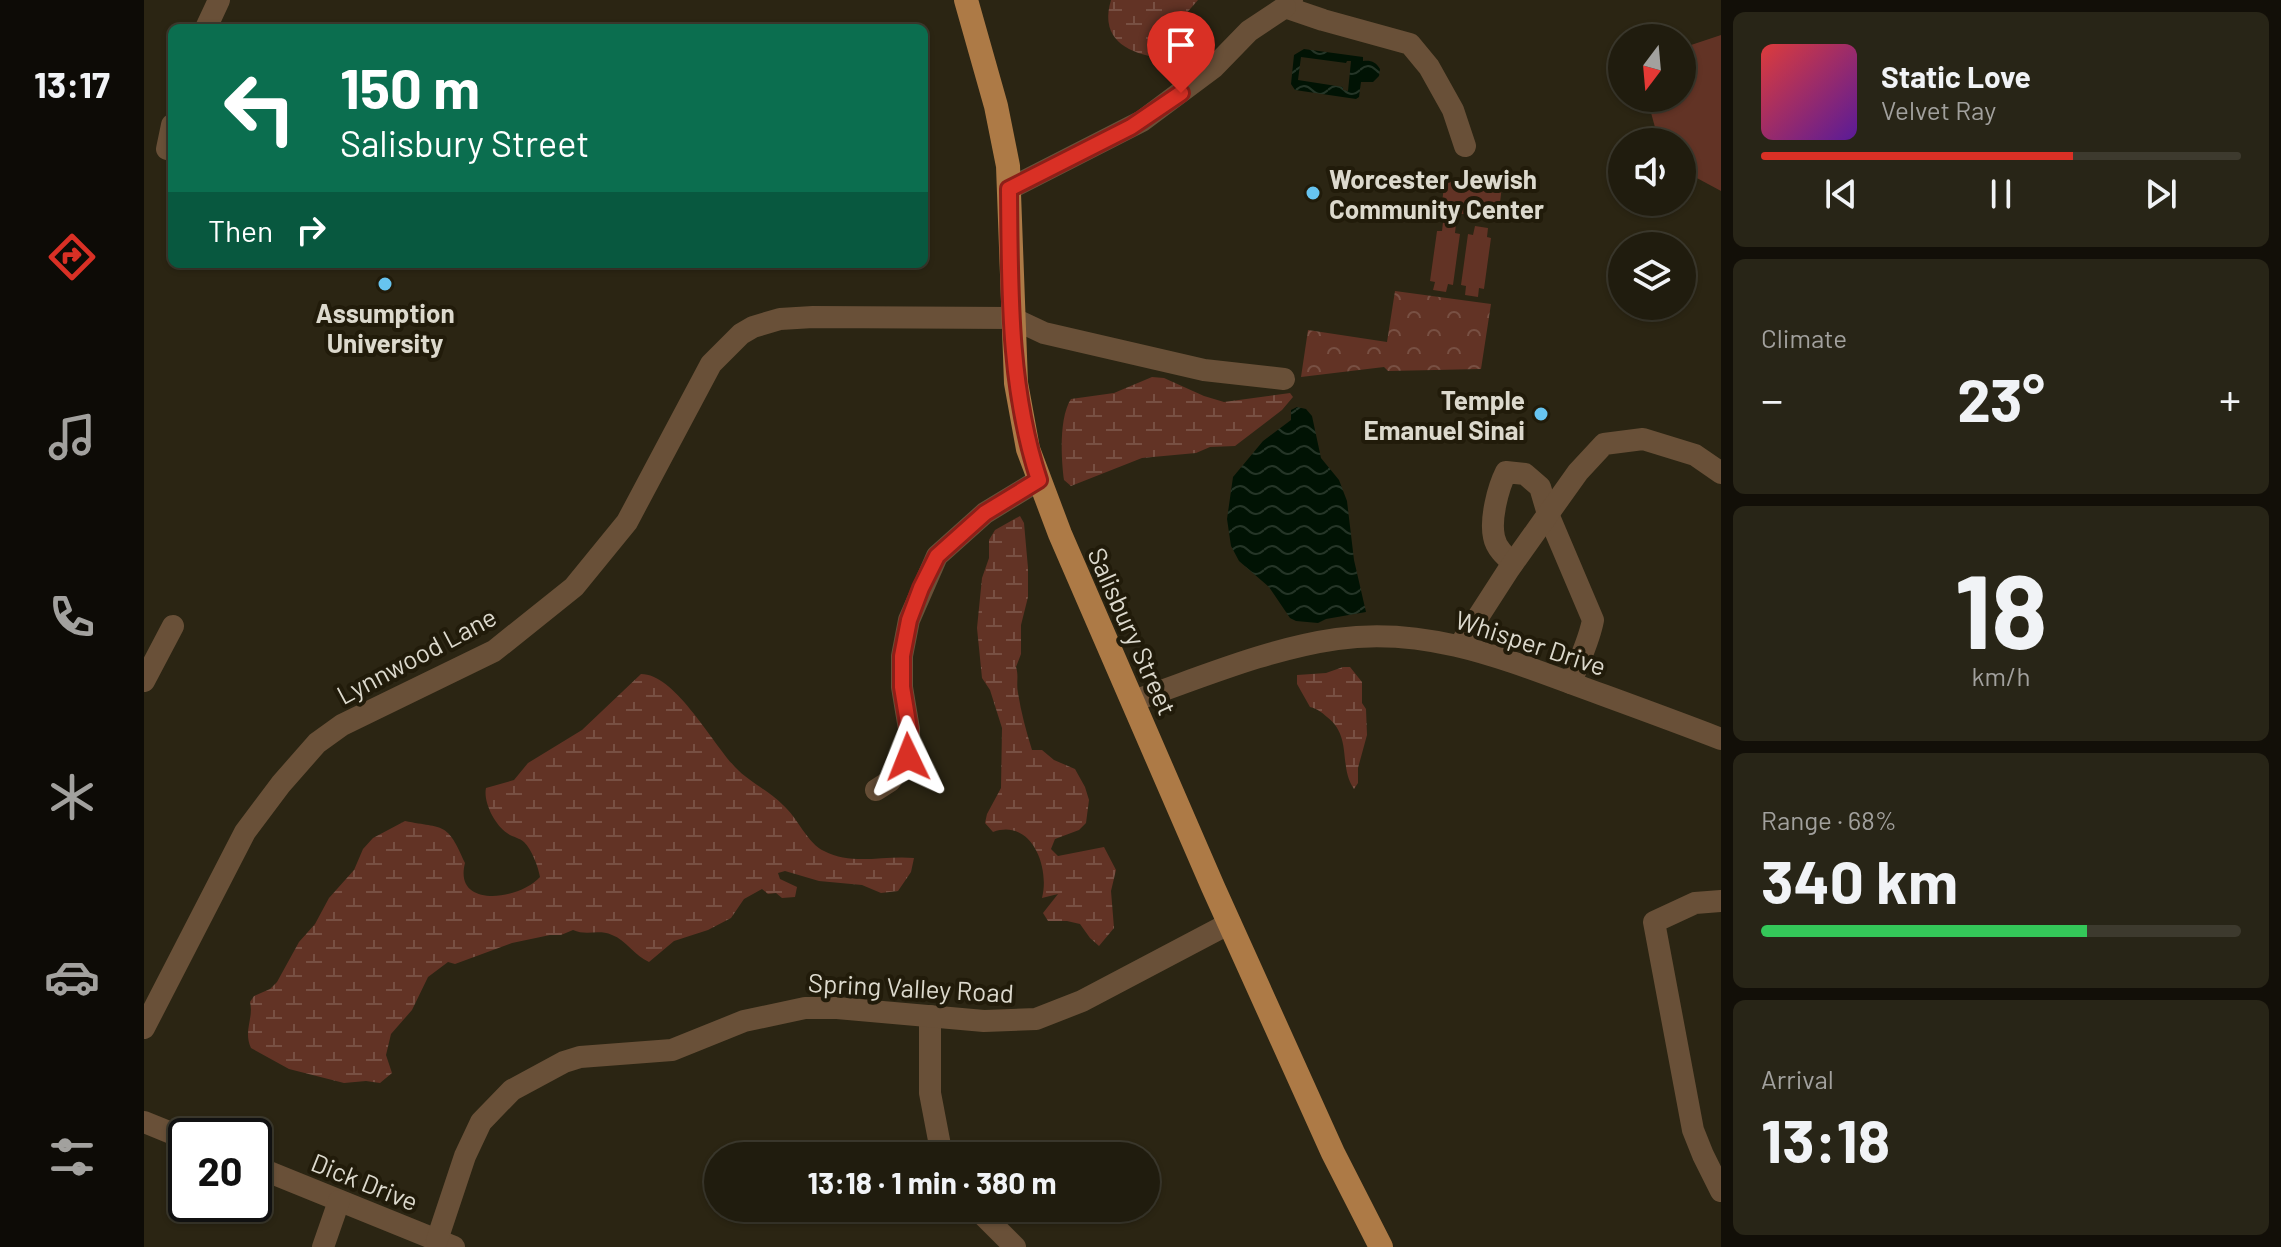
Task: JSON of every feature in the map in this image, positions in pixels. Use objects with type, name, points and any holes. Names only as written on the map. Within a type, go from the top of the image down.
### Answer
[{"type":"main road","name":"Salisbury Street","points":[[966,0],[996,106],[1009,189],[1017,389],[1028,449],[1060,534],[1230,923],[1333,1153],[1381,1247]]},
{"type":"street","points":[[208,24],[219,0]]},
{"type":"street","points":[[1009,189],[1142,121],[1213,68],[1249,31],[1288,3],[1323,20],[1410,44],[1429,67],[1453,110],[1465,146]]},
{"type":"street","points":[[167,149],[168,144]]},
{"type":"street","name":"Lynnwood Lane","points":[[144,1028],[184,955],[238,844],[281,784],[317,743],[342,725],[494,651],[574,587],[627,522],[711,364],[741,334],[780,319],[813,317],[1012,318]]},
{"type":"street","points":[[1012,318],[1044,333],[1204,370],[1284,379]]},
{"type":"street","points":[[1460,645],[1513,563],[1578,472],[1604,444],[1643,439],[1695,455],[1721,473]]},
{"type":"street","points":[[1513,563],[1502,554],[1494,536],[1497,488],[1506,472],[1525,474],[1540,487],[1548,514],[1593,620],[1590,638],[1583,648],[1571,683]]},
{"type":"street","points":[[876,790],[890,781],[908,757],[909,729],[902,687],[902,656],[909,620],[937,556],[985,513],[1039,480]]},
{"type":"street","points":[[144,681],[173,626]]},
{"type":"street","name":"Whisper Drive","points":[[1133,701],[1277,652],[1326,641],[1384,635],[1410,636],[1460,645],[1721,739]]},
{"type":"street","points":[[1721,901],[1695,903],[1654,922],[1693,1130],[1721,1191]]},
{"type":"street","name":"Spring Valley Road","points":[[446,1244],[465,1156],[481,1122],[512,1090],[564,1062],[597,1055],[672,1050],[744,1021],[791,1010],[837,1008],[1010,1021],[1049,1016],[1230,923]]},
{"type":"street","points":[[930,1016],[930,1093],[939,1142]]},
{"type":"street","points":[[144,1122],[168,1132]]},
{"type":"street","name":"Dick Drive","points":[[272,1173],[446,1244]]},
{"type":"street","points":[[323,1247],[339,1201]]},
{"type":"street","points":[[990,1222],[1015,1247]]},
{"type":"green space","points":[[1111,0],[1198,0],[1149,56],[1129,49],[1115,38],[1108,22]]},
{"type":"green space","points":[[1721,35],[1721,191],[1696,178],[1696,128],[1655,128],[1651,112],[1696,112],[1696,43]]},
{"type":"green space","points":[[1445,178],[1502,186],[1498,219],[1441,211]]},
{"type":"green space","points":[[1443,222],[1456,224],[1455,233],[1460,234],[1453,285],[1448,284],[1446,292],[1433,290],[1435,282],[1430,281],[1437,231],[1442,231]]},
{"type":"green space","points":[[1475,226],[1488,228],[1487,237],[1491,238],[1484,289],[1479,288],[1478,297],[1465,295],[1466,286],[1461,285],[1468,234],[1473,235]]},
{"type":"green space","points":[[1395,291],[1491,304],[1481,369],[1388,371],[1384,367],[1301,377],[1308,330],[1387,342]]},
{"type":"green space","points":[[1152,377],[1164,378],[1224,402],[1290,393],[1293,397],[1282,410],[1235,446],[1142,458],[1071,486],[1064,480],[1062,450],[1064,416],[1071,399],[1114,393]]},
{"type":"green space","points":[[1020,516],[1024,523],[1028,597],[1021,625],[1021,654],[1016,667],[1019,700],[1032,750],[1042,750],[1054,760],[1075,769],[1089,800],[1086,823],[1079,830],[1055,839],[1051,849],[1058,856],[1104,847],[1116,870],[1111,891],[1114,928],[1099,946],[1080,924],[1048,921],[1043,913],[1058,894],[1042,898],[1044,886],[1040,860],[1028,839],[1018,832],[993,832],[985,823],[1001,788],[1002,728],[990,690],[982,678],[977,628],[982,578],[989,558],[989,540],[995,530]]},
{"type":"green space","points":[[1350,667],[1362,682],[1362,703],[1366,709],[1367,735],[1358,768],[1358,783],[1354,789],[1349,780],[1340,733],[1327,717],[1310,707],[1297,684],[1297,675],[1326,673]]},
{"type":"green space","points":[[641,674],[654,677],[680,697],[735,767],[783,805],[818,848],[846,858],[914,858],[911,872],[898,891],[881,893],[862,885],[819,881],[785,871],[778,873],[780,879],[797,887],[795,897],[782,898],[762,889],[744,899],[731,918],[708,930],[674,941],[649,962],[612,935],[573,930],[512,943],[455,964],[448,962],[428,977],[412,1010],[391,1034],[386,1055],[392,1073],[380,1083],[344,1083],[289,1069],[251,1048],[248,1036],[250,1002],[254,996],[277,982],[299,942],[315,924],[329,898],[354,870],[363,849],[373,838],[405,821],[443,829],[454,840],[465,863],[464,878],[469,888],[478,894],[504,895],[531,885],[540,877],[527,845],[507,833],[494,819],[486,800],[486,788],[514,780],[528,763],[582,730]]},
{"type":"water","points":[[1304,49],[1363,57],[1363,61],[1373,62],[1380,69],[1379,76],[1373,82],[1361,82],[1356,99],[1295,90],[1291,84],[1294,55]],"holes":[[[1301,57],[1351,61],[1348,91],[1343,87],[1298,80]]]},
{"type":"water","points":[[1297,407],[1306,409],[1312,416],[1321,458],[1339,480],[1347,501],[1354,560],[1366,612],[1318,623],[1290,618],[1269,587],[1239,561],[1231,546],[1227,519],[1233,477],[1263,441],[1291,420],[1291,410]]},
{"type":"place","name":"Worcester Jewish Community Center","points":[[1313,193]]},
{"type":"place","name":"Assumption University","points":[[385,284]]},
{"type":"place","name":"Temple Emanuel Sinai","points":[[1541,414]]},
{"type":"route","points":[[908,757],[909,729],[902,687],[902,656],[909,620],[921,588],[937,556],[985,513],[1039,480],[1028,449],[1016,383],[1009,189],[1131,127],[1181,93]]}]
